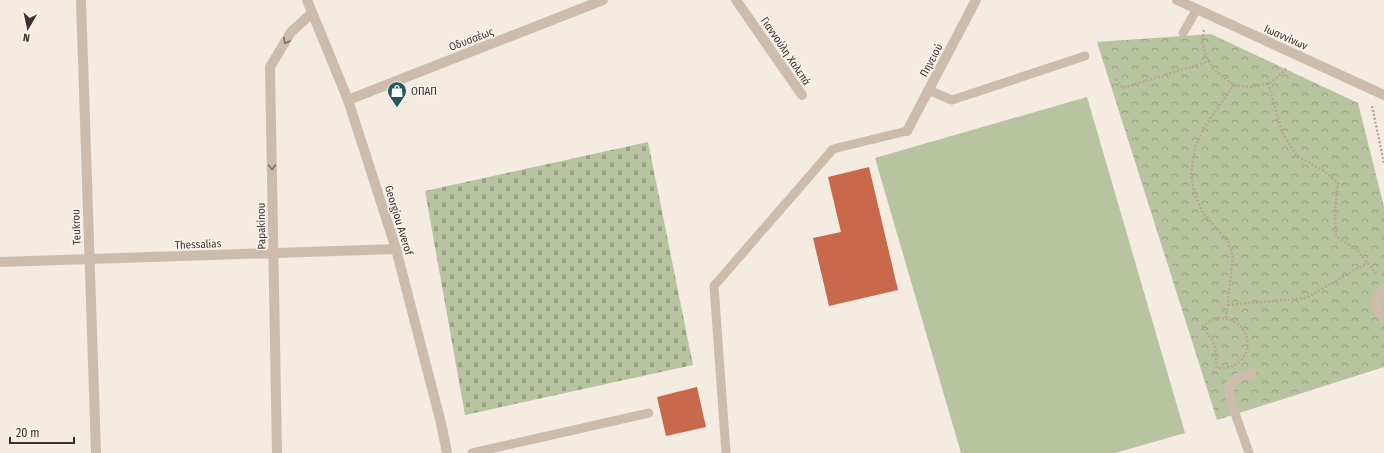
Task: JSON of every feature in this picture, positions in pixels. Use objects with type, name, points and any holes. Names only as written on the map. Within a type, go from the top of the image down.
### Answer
[{"type":"street","name":"Teukrou","points":[[81,0],[96,453]]},
{"type":"street","name":"Georgiou Averof","points":[[307,0],[348,100],[396,249],[441,423],[446,453]]},
{"type":"street","name":"Οδυσσέως","points":[[348,100],[603,0]]},
{"type":"street","name":"Γιαννούλη Χαλεπά","points":[[736,0],[802,95]]},
{"type":"street","name":"Πηνειού","points":[[907,131],[976,0]]},
{"type":"street","name":"Ιωαννίνων","points":[[1178,0],[1199,5],[1384,95]]},
{"type":"street","name":"Papakinou","points":[[277,453],[270,67],[291,32],[312,13]]},
{"type":"street","name":"Thessalias","points":[[0,262],[396,249]]},
{"type":"street","points":[[1384,289],[1378,296],[1377,308],[1384,318]]},
{"type":"lane","points":[[1183,33],[1199,5]]},
{"type":"lane","points":[[928,90],[952,100],[1084,56]]},
{"type":"lane","points":[[726,453],[714,286],[833,149],[907,131]]},
{"type":"lane","points":[[1249,453],[1230,399],[1229,385],[1234,379],[1252,373]]},
{"type":"lane","points":[[472,453],[649,413]]},
{"type":"path","points":[[1204,26],[1202,42],[1205,53],[1213,69],[1234,85],[1251,87],[1272,82],[1290,66]]},
{"type":"path","points":[[1116,79],[1123,88],[1209,61]]},
{"type":"path","points":[[1268,83],[1282,132],[1296,156],[1324,171],[1338,183],[1335,213],[1336,236],[1358,250],[1380,278]]},
{"type":"path","points":[[1226,318],[1233,258],[1228,242],[1203,213],[1195,195],[1191,174],[1195,148],[1205,126],[1234,85]]},
{"type":"path","points":[[1370,88],[1384,163]]},
{"type":"path","points":[[1228,305],[1306,298],[1367,263]]},
{"type":"path","points":[[1218,318],[1226,318],[1234,321],[1245,332],[1248,340],[1247,348],[1245,355],[1240,362],[1233,366],[1217,368],[1215,346],[1203,326],[1218,318]]},
{"type":"green space","points":[[1211,34],[1358,103],[1384,207],[1384,367],[1217,420],[1097,42]]},
{"type":"green space","points":[[1087,97],[1185,433],[1115,453],[961,453],[875,158]]},
{"type":"green space","points":[[648,142],[693,365],[465,415],[425,191]]},
{"type":"building","points":[[869,167],[898,290],[829,306],[813,238],[841,232],[828,177]]},
{"type":"building","points":[[697,387],[706,427],[666,436],[657,397]]},
{"type":"place","name":"ΟΠΑΠ","points":[[397,108]]}]
